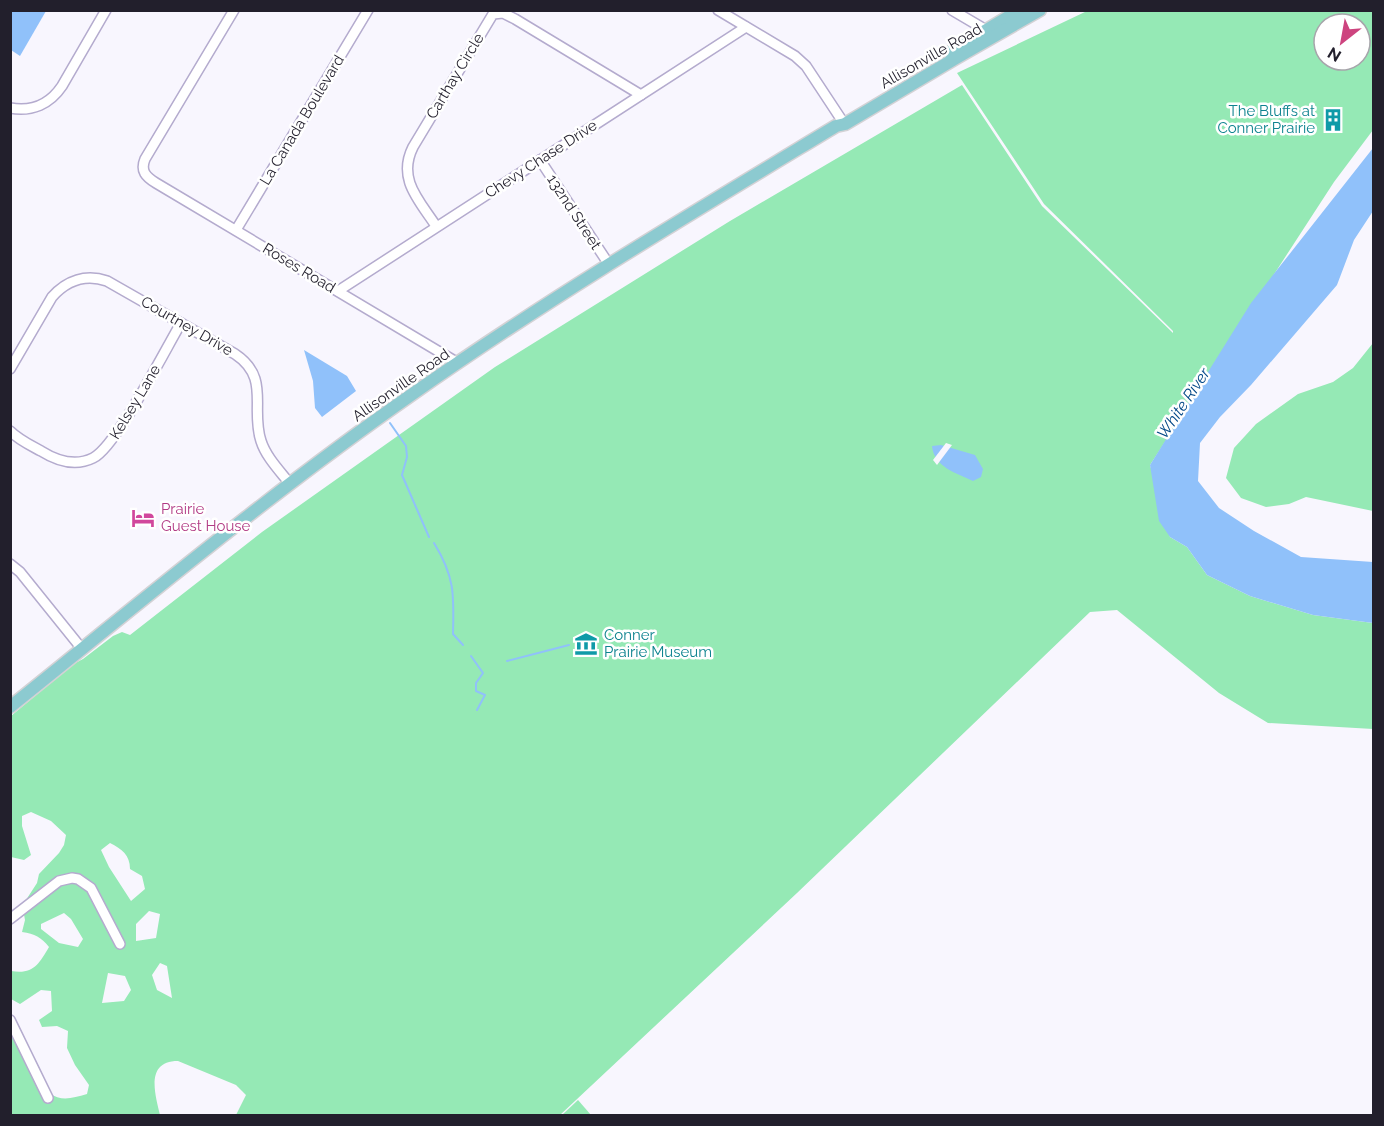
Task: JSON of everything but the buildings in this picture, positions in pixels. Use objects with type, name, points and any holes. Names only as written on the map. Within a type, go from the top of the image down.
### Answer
[{"type":"main road","name":"Allisonville Road","points":[[10,707],[222,535],[402,401],[608,263],[1020,10]]},
{"type":"main road","name":"Allisonville Road","points":[[838,122],[845,124],[1040,10]]},
{"type":"street","points":[[10,108],[31,108],[53,97],[62,86],[106,10]]},
{"type":"street","name":"Roses Road","points":[[234,10],[145,159],[143,170],[150,180],[458,363]]},
{"type":"street","name":"La Canada Boulevard","points":[[236,230],[368,10]]},
{"type":"street","points":[[718,10],[795,56],[806,66],[838,122]]},
{"type":"street","points":[[952,10],[986,30]]},
{"type":"street","name":"Carthay Circle","points":[[436,226],[409,182],[407,160],[494,14],[503,13],[515,19],[641,95]]},
{"type":"street","name":"Chevy Chase Drive","points":[[338,291],[746,27]]},
{"type":"street","name":"132nd Street","points":[[540,160],[608,263]]},
{"type":"street","name":"Courtney Drive","points":[[10,369],[52,297],[69,282],[85,278],[107,281],[235,354],[250,368],[257,386],[260,440],[290,484]]},
{"type":"street","name":"Kelsey Lane","points":[[10,431],[57,460],[75,463],[96,457],[113,440],[181,323]]},
{"type":"street","points":[[10,564],[20,572],[82,649]]},
{"type":"street","points":[[10,919],[59,881],[78,879],[90,888],[120,944]]},
{"type":"street","points":[[10,1020],[48,1098]]},
{"type":"green space","name":"Conner Prairie Museum","points":[[1087,11],[1373,11],[1373,130],[1334,182],[1150,465],[1170,537],[1187,547],[1207,575],[1250,596],[1313,615],[1373,623],[1373,729],[1268,723],[1219,693],[1117,610],[1090,612],[797,893],[560,1115],[236,1115],[246,1095],[236,1085],[178,1061],[168,1062],[156,1073],[155,1089],[160,1115],[11,1115],[10,1025],[49,1093],[58,1098],[72,1098],[87,1094],[89,1085],[75,1065],[67,1048],[68,1031],[57,1026],[42,1027],[39,1020],[52,1011],[51,991],[41,990],[20,1004],[11,999],[11,971],[30,970],[49,947],[37,936],[22,932],[25,920],[23,909],[37,883],[39,874],[59,853],[66,835],[51,821],[31,812],[22,816],[22,826],[31,855],[24,860],[11,857],[11,716],[48,685],[58,672],[83,659],[113,636],[122,632],[130,635],[262,532],[495,367],[730,221],[962,85],[1042,206],[1173,333],[1044,204],[957,73]],"holes":[[[110,843],[118,848],[129,860],[130,869],[142,876],[145,889],[131,901],[101,850]],[[149,911],[160,914],[156,938],[136,941],[136,924]],[[64,913],[71,919],[83,939],[78,947],[59,943],[41,929],[41,924]],[[160,963],[167,966],[172,998],[157,990],[152,975]],[[108,973],[125,976],[131,990],[124,1001],[102,1003]]]},
{"type":"green space","points":[[1373,343],[1373,511],[1306,497],[1289,504],[1266,507],[1241,498],[1226,478],[1234,448],[1256,424],[1298,394],[1333,382],[1353,368]]},
{"type":"green space","points":[[578,1100],[591,1115],[562,1115]]},
{"type":"water","points":[[11,10],[46,11],[20,56],[11,50]]},
{"type":"water","points":[[1373,148],[1373,211],[1354,240],[1337,285],[1251,385],[1220,417],[1200,443],[1198,481],[1219,508],[1301,557],[1373,562],[1373,623],[1313,615],[1250,596],[1207,575],[1187,547],[1170,537],[1159,521],[1150,465],[1251,303]]},
{"type":"water","points":[[304,350],[347,376],[356,391],[322,417],[315,408],[313,381]]},
{"type":"water","points":[[941,445],[975,455],[983,469],[981,477],[973,481],[941,464],[932,446]]},
{"type":"pier","points":[[946,443],[952,445],[937,465],[933,460]]},
{"type":"waterway","points":[[390,423],[406,446],[407,457],[402,475],[429,537]]},
{"type":"waterway","points":[[434,543],[450,576],[453,634],[463,645]]},
{"type":"waterway","points":[[507,661],[569,645]]},
{"type":"waterway","points":[[471,656],[483,673],[476,683],[476,691],[485,695],[477,710]]},
{"type":"place","name":"The Bluffs at Conner Prairie","points":[[1333,120]]},
{"type":"place","name":"Prairie Guest House","points":[[143,518]]},
{"type":"place","name":"Conner Prairie Museum","points":[[586,644]]},
{"type":"water label","name":"White River","points":[[1183,403]]}]
